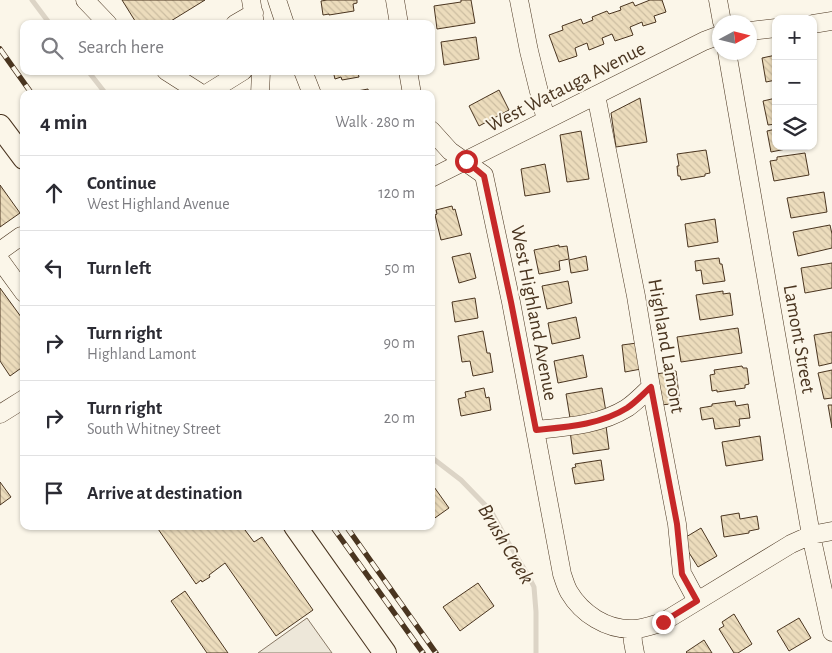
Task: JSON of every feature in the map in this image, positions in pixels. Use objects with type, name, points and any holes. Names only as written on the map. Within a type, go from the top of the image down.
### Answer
[{"type":"main road","points":[[0,126],[20,153]]},
{"type":"main road","points":[[298,530],[385,653]]},
{"type":"street","points":[[85,0],[104,20]]},
{"type":"street","points":[[277,0],[284,20]]},
{"type":"street","points":[[394,0],[398,20]]},
{"type":"street","points":[[519,0],[546,120]]},
{"type":"street","points":[[718,0],[721,15]]},
{"type":"street","points":[[241,20],[253,12]]},
{"type":"street","points":[[817,23],[832,21]]},
{"type":"street","points":[[757,30],[772,28]]},
{"type":"street","name":"West Watauga Avenue","points":[[435,176],[712,38]]},
{"type":"street","name":"Lamont Street","points":[[728,60],[812,535],[832,632]]},
{"type":"street","points":[[172,75],[196,90]]},
{"type":"street","points":[[212,90],[237,75]]},
{"type":"street","points":[[260,90],[261,75]]},
{"type":"street","points":[[305,75],[310,90]]},
{"type":"street","points":[[409,75],[411,90]]},
{"type":"street","name":"Highland Lamont","points":[[596,95],[636,296],[677,524],[682,574],[697,601]]},
{"type":"street","name":"West Highland Avenue","points":[[435,134],[450,151],[484,176],[511,302],[562,574],[568,592],[595,619],[610,626],[632,629]]},
{"type":"street","points":[[0,251],[20,237]]},
{"type":"street","points":[[0,260],[20,288]]},
{"type":"street","points":[[536,430],[604,420],[627,408],[651,387]]},
{"type":"street","points":[[0,414],[20,402]]},
{"type":"street","points":[[635,653],[632,629],[650,627],[663,622],[791,544],[812,535],[832,531]]},
{"type":"shaded area","points":[[307,618],[332,653],[258,653]]},
{"type":"building","points":[[122,0],[205,0],[172,20],[134,20]]},
{"type":"building","points":[[357,0],[357,3],[353,4],[354,11],[323,15],[321,1]]},
{"type":"building","points":[[461,0],[471,0],[475,23],[437,29],[434,6],[461,2]]},
{"type":"building","points":[[650,0],[662,0],[666,12],[654,16],[656,22],[643,26],[642,22],[630,27],[633,35],[615,41],[612,34],[602,38],[604,44],[589,50],[587,43],[575,48],[577,56],[559,62],[549,35],[563,30],[562,26],[581,19],[583,24],[593,20],[592,17],[607,11],[609,14],[621,10],[620,7],[633,2],[635,6]]},
{"type":"building","points":[[476,37],[479,59],[444,65],[441,42]]},
{"type":"building","points":[[772,56],[772,81],[766,82],[762,58]]},
{"type":"building","points":[[334,75],[358,75],[359,77],[342,80],[341,77],[335,79]]},
{"type":"building","points":[[499,90],[509,110],[479,126],[469,106]]},
{"type":"building","points":[[640,98],[647,142],[616,147],[611,113]]},
{"type":"building","points":[[772,99],[772,124],[768,125],[763,101]]},
{"type":"building","points":[[772,130],[772,150],[781,150],[771,152],[767,131]]},
{"type":"building","points":[[581,131],[589,179],[567,182],[560,135]]},
{"type":"building","points":[[706,150],[710,173],[705,174],[705,176],[681,180],[680,176],[678,176],[677,154]]},
{"type":"building","points":[[805,153],[809,175],[774,181],[770,161],[777,160],[777,157]]},
{"type":"building","points":[[545,164],[550,192],[525,196],[521,169]]},
{"type":"building","points":[[0,185],[20,213],[0,227]]},
{"type":"building","points":[[824,192],[827,212],[791,218],[787,198]]},
{"type":"building","points":[[452,206],[453,210],[455,209],[462,235],[441,240],[435,215],[437,214],[436,210]]},
{"type":"building","points":[[715,219],[718,242],[688,247],[685,224]]},
{"type":"building","points":[[830,225],[832,248],[798,256],[793,232]]},
{"type":"building","points":[[559,245],[559,247],[567,246],[569,259],[559,261],[560,270],[539,274],[534,250]]},
{"type":"building","points":[[470,253],[476,278],[459,283],[452,257]]},
{"type":"building","points":[[586,256],[588,270],[571,273],[569,260]]},
{"type":"building","points":[[719,258],[725,281],[703,284],[701,270],[696,271],[695,261]]},
{"type":"building","points":[[832,263],[832,288],[805,293],[801,268]]},
{"type":"building","points":[[568,281],[572,303],[547,309],[542,286]]},
{"type":"building","points":[[0,288],[20,316],[20,369],[10,376],[0,361]]},
{"type":"building","points":[[723,291],[723,294],[730,293],[733,315],[700,320],[696,295]]},
{"type":"building","points":[[475,298],[478,318],[455,322],[452,302]]},
{"type":"building","points":[[576,317],[580,338],[552,344],[548,323]]},
{"type":"building","points":[[738,328],[742,353],[681,362],[677,337]]},
{"type":"building","points":[[483,331],[487,353],[490,353],[493,372],[473,376],[470,361],[462,362],[458,336]]},
{"type":"building","points":[[832,332],[832,363],[819,366],[814,335]]},
{"type":"building","points":[[637,343],[641,369],[625,372],[622,345]]},
{"type":"building","points":[[583,355],[587,377],[558,383],[554,361]]},
{"type":"building","points":[[742,366],[747,368],[749,384],[745,385],[745,388],[712,391],[710,375],[715,374],[714,370]]},
{"type":"building","points":[[832,370],[832,398],[824,399],[818,373]]},
{"type":"building","points":[[676,371],[680,403],[661,405],[656,374]]},
{"type":"building","points":[[484,388],[486,398],[489,397],[491,410],[461,416],[458,399],[466,397],[465,392]]},
{"type":"building","points":[[602,388],[606,412],[570,418],[566,394]]},
{"type":"building","points":[[735,401],[736,406],[748,404],[750,418],[739,419],[740,426],[715,429],[713,418],[702,420],[700,408],[712,406],[712,404]]},
{"type":"building","points":[[828,405],[832,405],[832,428]]},
{"type":"building","points":[[606,426],[609,449],[573,454],[570,431]]},
{"type":"building","points":[[760,436],[763,460],[726,466],[722,442]]},
{"type":"building","points":[[601,460],[604,480],[575,484],[572,468],[576,467],[575,464]]},
{"type":"building","points":[[0,482],[11,497],[0,505]]},
{"type":"building","points":[[435,488],[449,508],[435,518]]},
{"type":"building","points":[[739,513],[740,519],[757,516],[759,529],[749,531],[749,533],[724,537],[721,516]]},
{"type":"building","points":[[701,528],[717,556],[698,567],[681,540]]},
{"type":"building","points":[[159,530],[245,530],[254,542],[262,537],[313,610],[276,636],[225,563],[209,575],[210,577],[196,584]]},
{"type":"building","points":[[478,583],[494,606],[460,631],[443,607]]},
{"type":"building","points":[[185,591],[228,653],[207,653],[171,601]]},
{"type":"building","points":[[734,614],[752,644],[738,653],[734,653],[719,629],[724,626],[722,622]]},
{"type":"building","points":[[799,618],[811,638],[789,651],[777,631]]},
{"type":"building","points":[[704,640],[712,653],[686,652]]},
{"type":"waterway","name":"Brush Creek","points":[[32,0],[47,20]]},
{"type":"waterway","name":"Brush Creek","points":[[91,75],[103,90]]},
{"type":"waterway","name":"Brush Creek","points":[[435,460],[461,480],[491,511],[529,577],[534,587],[536,653]]},
{"type":"railway","points":[[0,49],[29,90]]},
{"type":"railway","points":[[335,530],[423,653]]},
{"type":"railway","points":[[349,530],[436,653]]},
{"type":"route","points":[[466,161],[484,176],[536,430],[604,420],[627,408],[651,387],[677,524],[682,574],[697,601],[663,622]]}]
